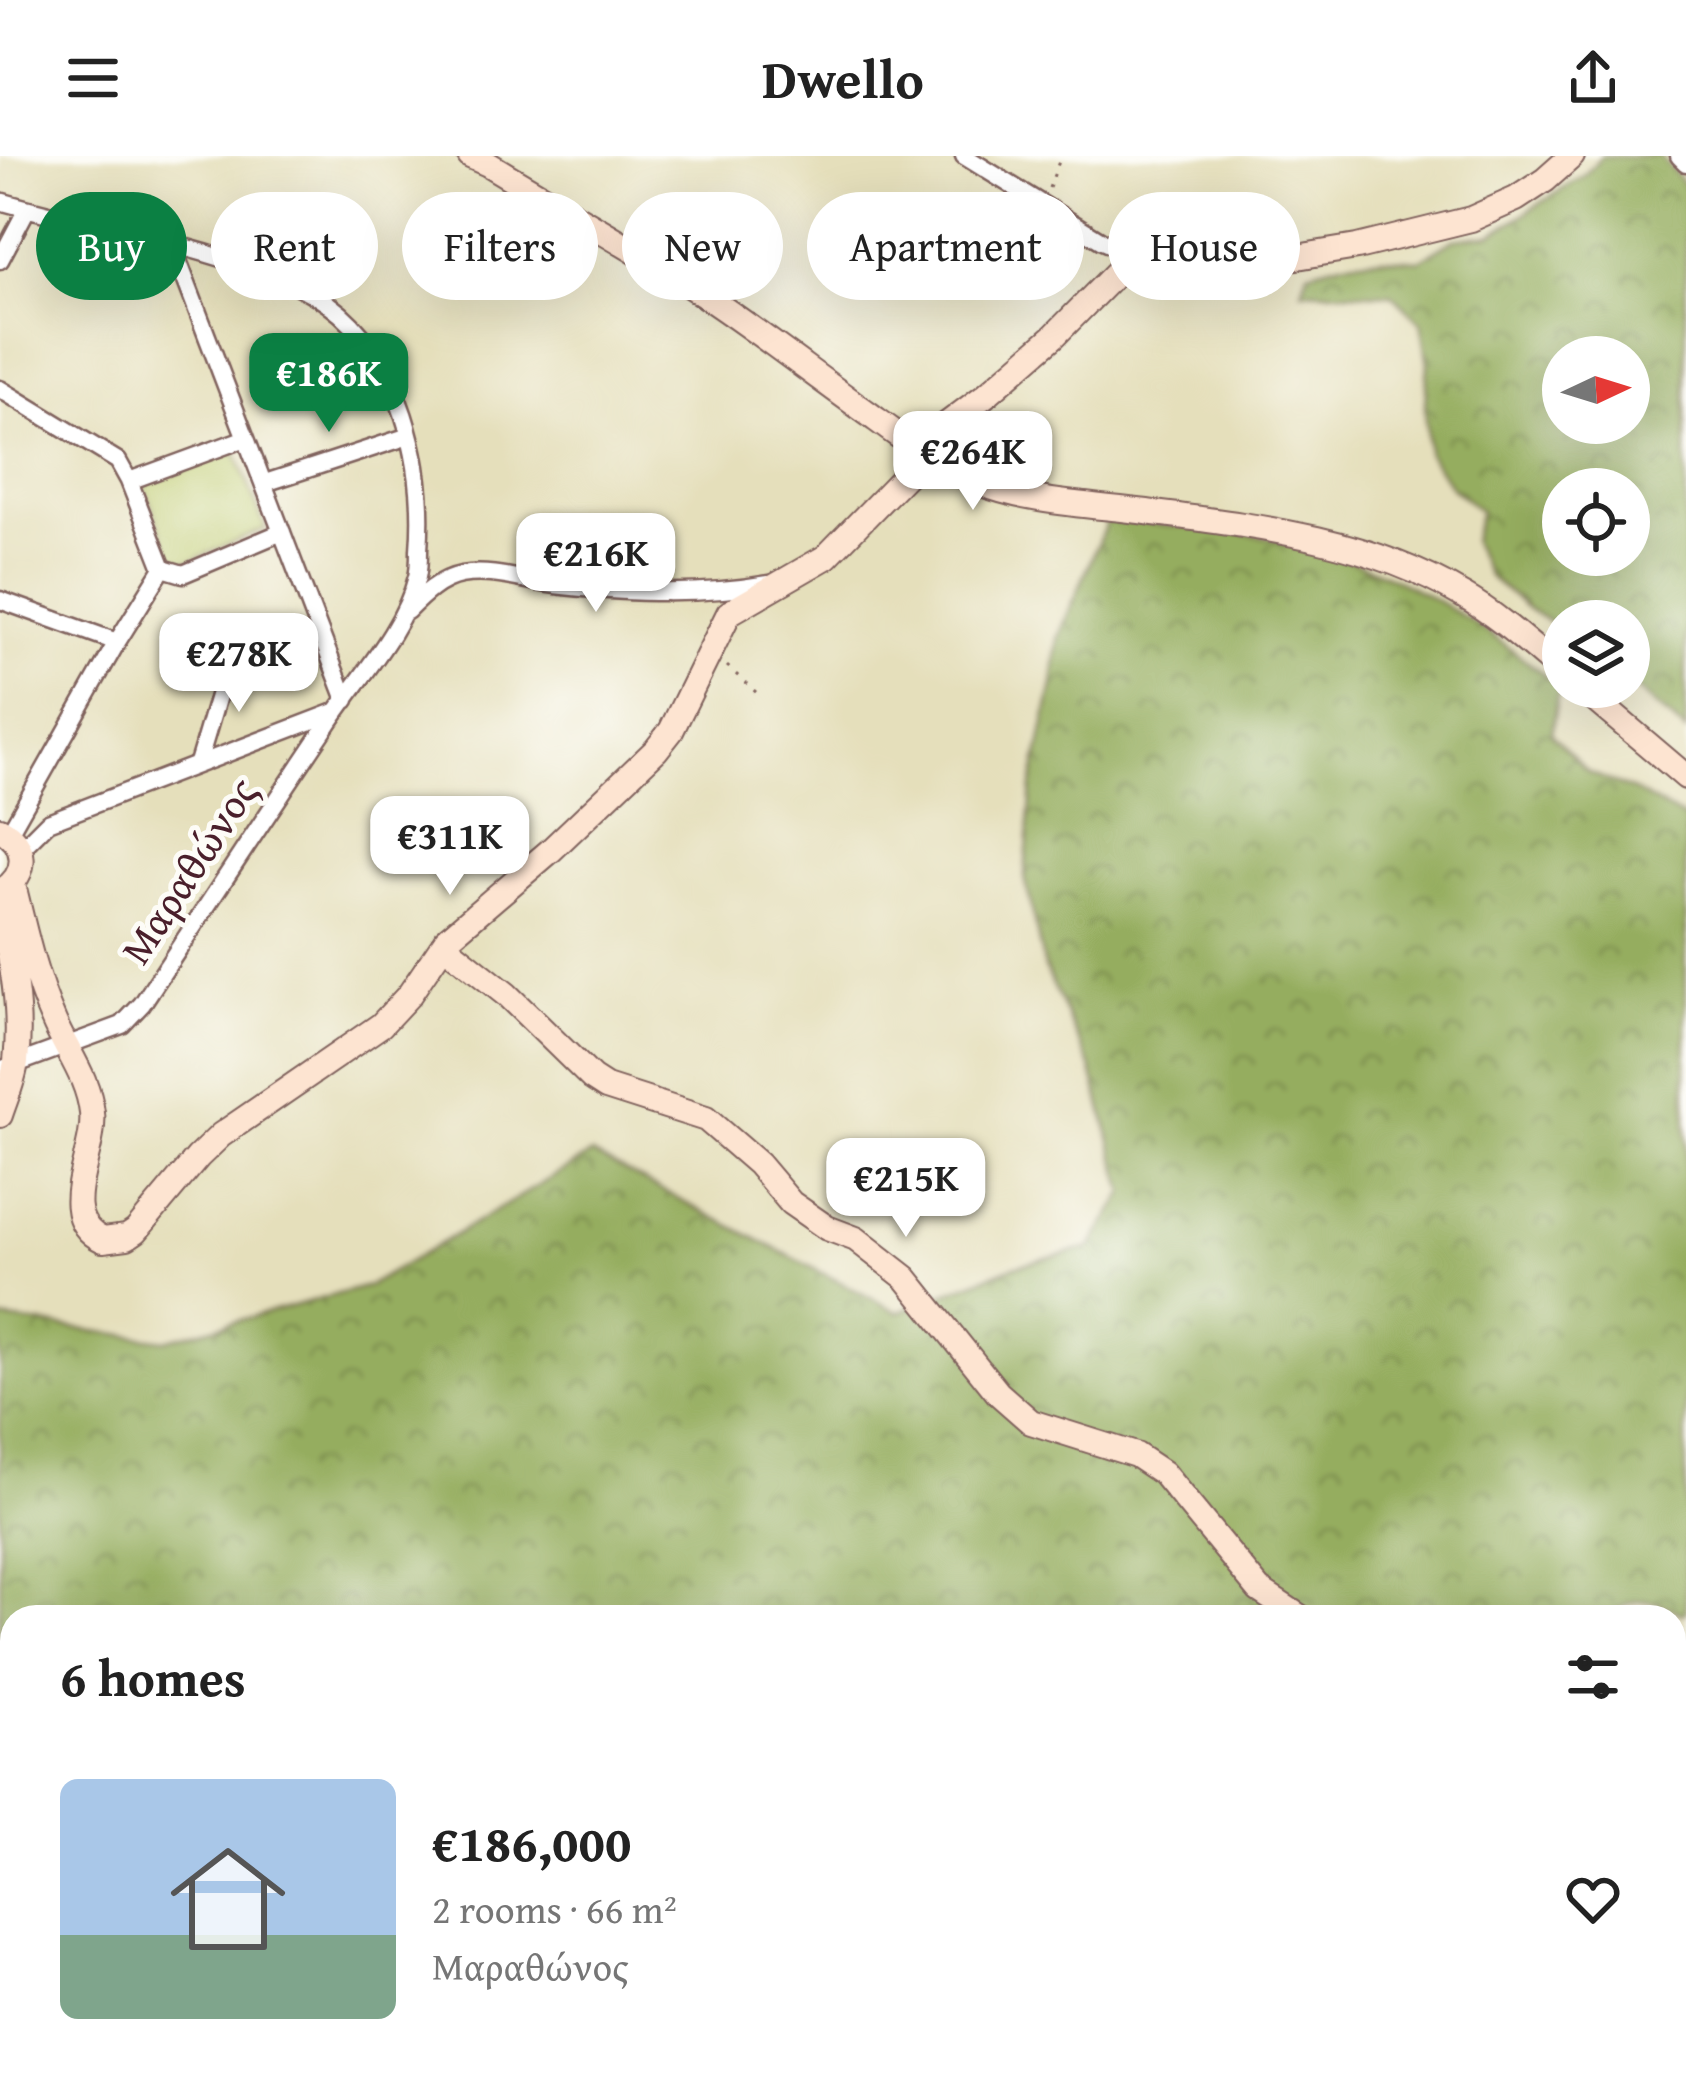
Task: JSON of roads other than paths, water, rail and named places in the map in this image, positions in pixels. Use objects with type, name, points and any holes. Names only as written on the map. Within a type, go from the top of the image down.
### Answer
[{"type":"street","points":[[470,156],[712,300],[923,452],[971,480],[1010,493],[1248,525],[1372,554],[1464,596],[1542,656]]},
{"type":"street","points":[[964,156],[1108,244]]},
{"type":"street","points":[[1300,257],[1472,219],[1516,199],[1572,156]]},
{"type":"street","points":[[1678,156],[1686,163]]},
{"type":"street","name":"Μαραθώνος","points":[[0,201],[36,211]]},
{"type":"street","points":[[0,260],[27,209]]},
{"type":"street","name":"Μαραθώνος","points":[[8,1067],[131,1019],[398,621],[417,577],[419,483],[409,436],[386,373],[355,326],[327,302],[292,284],[187,247]]},
{"type":"street","points":[[163,568],[117,641],[10,837],[22,868],[6,888],[53,1021],[84,1081],[93,1118],[79,1189],[79,1216],[84,1227],[103,1240],[127,1237],[221,1135],[381,1025],[410,995],[444,945],[656,750],[671,731],[729,613],[826,557],[906,475],[946,425],[1054,336],[1108,281]]},
{"type":"street","points":[[10,837],[341,706],[283,532],[187,284]]},
{"type":"street","points":[[0,388],[118,461],[163,568]]},
{"type":"street","points":[[265,484],[409,436]]},
{"type":"street","points":[[129,481],[246,438]]},
{"type":"street","points":[[163,568],[183,574],[283,532]]},
{"type":"street","points":[[398,621],[439,584],[459,575],[683,594],[784,582]]},
{"type":"street","points":[[0,600],[117,641]]},
{"type":"street","points":[[198,763],[231,652]]},
{"type":"street","points":[[1605,708],[1686,777]]},
{"type":"street","points":[[27,801],[48,821]]},
{"type":"street","points":[[0,911],[18,1016],[0,1115]]},
{"type":"street","points":[[444,945],[506,995],[592,1078],[606,1087],[706,1119],[758,1165],[791,1203],[827,1228],[856,1239],[906,1278],[998,1393],[1031,1422],[1136,1455],[1163,1473],[1259,1590],[1282,1605]]}]
